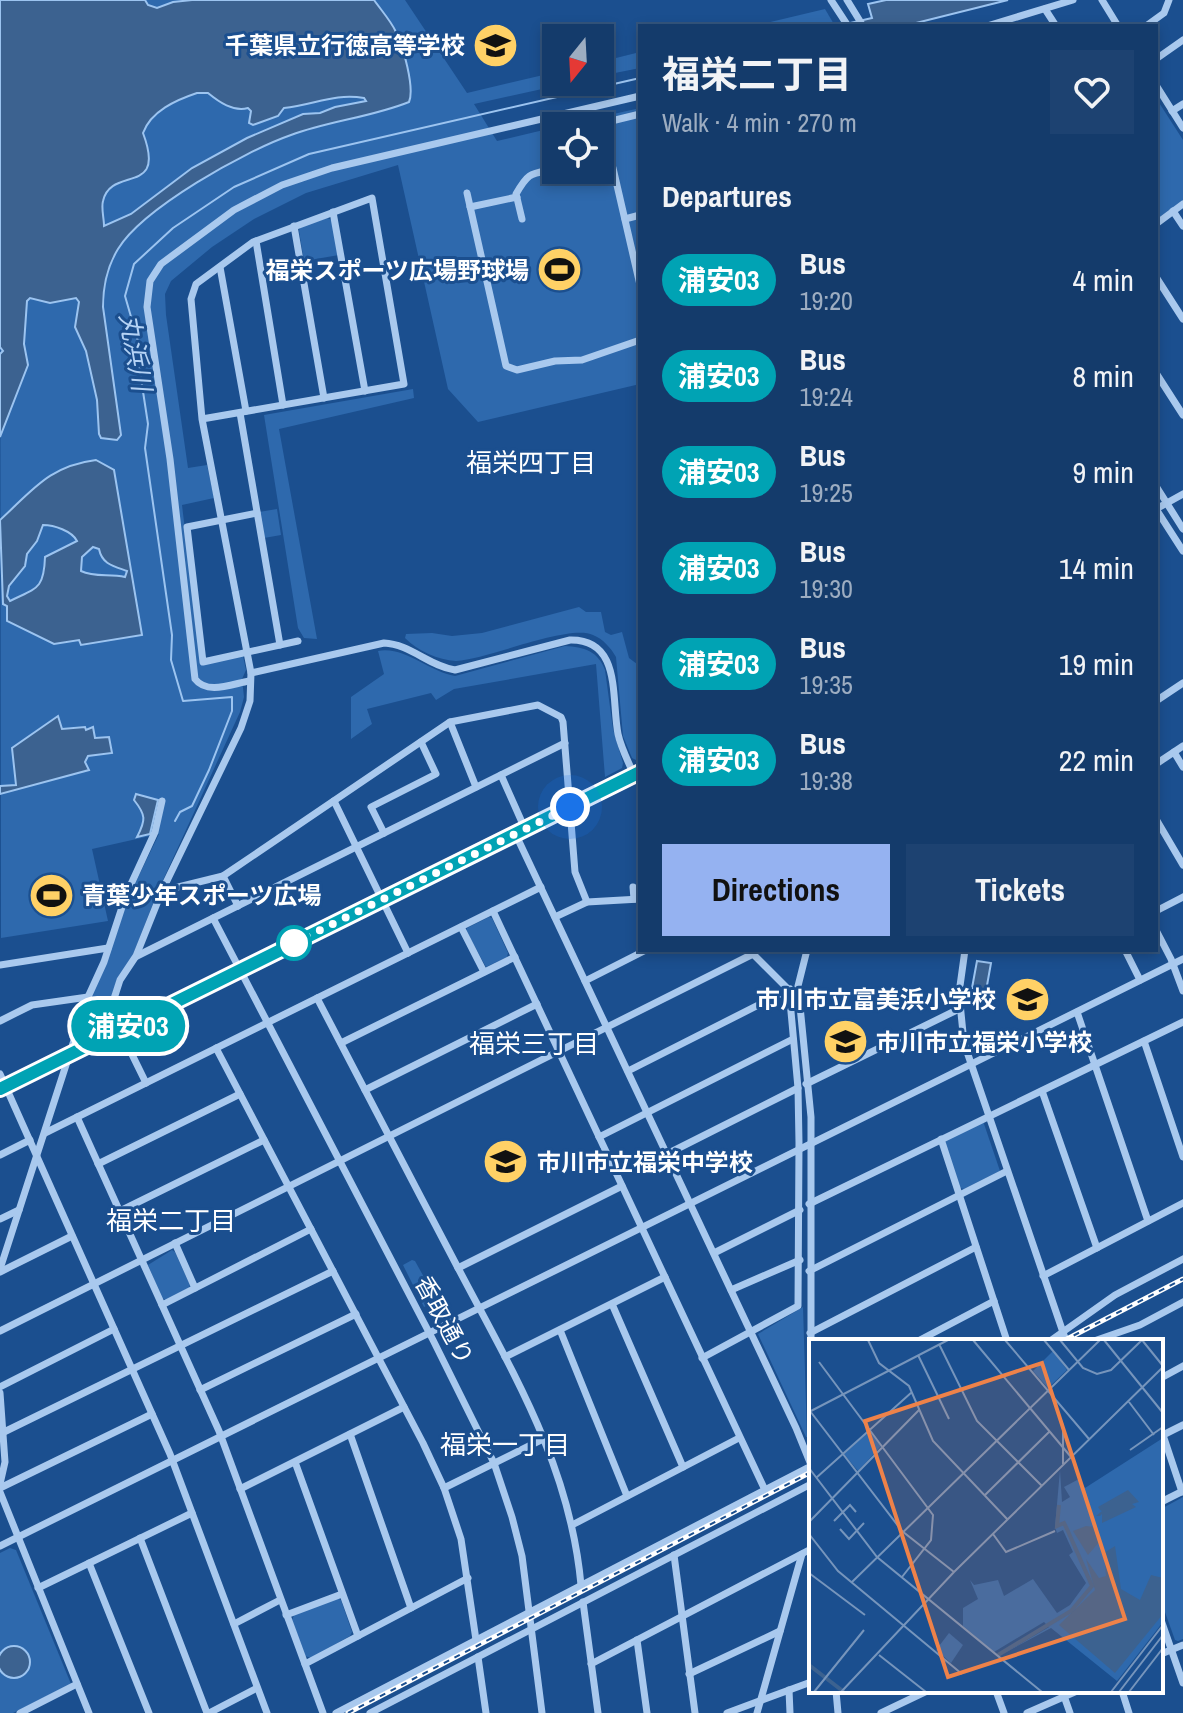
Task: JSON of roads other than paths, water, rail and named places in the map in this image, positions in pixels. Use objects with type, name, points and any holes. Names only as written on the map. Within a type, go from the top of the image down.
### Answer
[{"type":"street","points":[[831,0],[847,24]]},
{"type":"street","points":[[858,0],[847,1],[861,23]]},
{"type":"street","points":[[1000,24],[1073,0]]},
{"type":"street","points":[[1102,0],[1117,24]]},
{"type":"street","points":[[1149,24],[1164,13],[1169,0]]},
{"type":"street","points":[[1045,9],[1055,24]]},
{"type":"street","points":[[1158,58],[1183,40]]},
{"type":"street","points":[[1158,88],[1183,128]]},
{"type":"street","points":[[3,1088],[637,773],[618,737],[609,665],[597,647],[580,640],[560,642],[455,670],[440,666],[404,647],[384,643],[210,688],[199,685],[195,679],[147,292],[154,272],[167,258],[234,210],[308,175],[638,96]]},
{"type":"street","points":[[1172,111],[1183,104]]},
{"type":"street","points":[[614,120],[638,114]]},
{"type":"street","points":[[522,219],[517,197],[528,176],[542,172]]},
{"type":"street","points":[[614,172],[638,276]]},
{"type":"street","points":[[467,193],[506,366],[517,370],[555,361],[582,360],[638,341]]},
{"type":"street","points":[[470,207],[517,197]]},
{"type":"street","points":[[101,1039],[118,985],[136,956],[162,891],[241,728],[250,701],[247,653],[202,419],[191,299],[196,284],[256,241],[372,198],[404,384],[202,419]]},
{"type":"street","points":[[1158,222],[1183,204]]},
{"type":"street","points":[[1173,211],[1183,226]]},
{"type":"street","points":[[333,212],[365,391]]},
{"type":"street","points":[[625,219],[638,216]]},
{"type":"street","points":[[294,226],[324,398]]},
{"type":"street","points":[[256,241],[283,405]]},
{"type":"street","points":[[220,267],[280,645]]},
{"type":"street","points":[[1158,280],[1183,319]]},
{"type":"street","points":[[1158,376],[1183,415]]},
{"type":"street","points":[[1158,489],[1183,529]]},
{"type":"street","points":[[1158,508],[1183,494]]},
{"type":"street","points":[[1158,512],[1183,551]]},
{"type":"street","points":[[257,513],[187,527],[203,662],[298,641]]},
{"type":"street","points":[[1158,700],[1183,683]]},
{"type":"street","points":[[162,891],[223,876],[450,722],[538,705],[561,717],[575,872],[587,902]]},
{"type":"street","points":[[450,722],[476,787]]},
{"type":"street","points":[[384,833],[371,807],[436,774],[421,742]]},
{"type":"street","points":[[136,956],[565,743]]},
{"type":"street","points":[[1158,763],[1183,746]]},
{"type":"street","points":[[1174,752],[1183,767]]},
{"type":"street","points":[[501,775],[525,829]]},
{"type":"street","points":[[0,1270],[88,997],[126,895],[155,832],[162,801]]},
{"type":"street","points":[[334,801],[408,953]]},
{"type":"street","points":[[1158,822],[1183,865]]},
{"type":"street","points":[[515,833],[809,1461]]},
{"type":"street","points":[[223,876],[238,906]]},
{"type":"street","points":[[45,1133],[541,887]]},
{"type":"street","points":[[555,917],[587,902],[637,899],[633,887]]},
{"type":"street","points":[[1158,910],[1183,897]]},
{"type":"street","points":[[493,911],[765,1490]]},
{"type":"street","name":"香取通り","points":[[213,918],[494,1463],[519,1544],[542,1713]]},
{"type":"street","points":[[461,927],[484,972]]},
{"type":"street","points":[[1158,934],[1183,991]]},
{"type":"street","points":[[0,965],[108,948]]},
{"type":"street","points":[[585,981],[642,952]]},
{"type":"street","points":[[0,1331],[751,952],[789,990],[798,1088],[798,1306],[702,1358]]},
{"type":"street","points":[[806,952],[798,986],[811,1117],[810,1339]]},
{"type":"street","points":[[965,952],[959,985],[962,1036],[1064,1337],[1115,1295],[1183,1259]]},
{"type":"street","points":[[1126,952],[1140,980]]},
{"type":"street","points":[[341,1043],[515,957]]},
{"type":"street","points":[[0,1546],[1183,959]]},
{"type":"street","points":[[628,1071],[798,986]]},
{"type":"street","points":[[0,1021],[32,1005],[88,997]]},
{"type":"street","points":[[317,998],[545,1438],[560,1478],[572,1525],[581,1585]]},
{"type":"street","points":[[365,1090],[537,1004]]},
{"type":"street","points":[[806,1084],[959,1009]]},
{"type":"street","points":[[1077,1012],[1148,1221]]},
{"type":"street","points":[[809,1204],[1183,1022]]},
{"type":"street","points":[[120,1030],[146,1083]]},
{"type":"street","points":[[599,1137],[793,1039]]},
{"type":"street","points":[[1144,1041],[1183,1157]]},
{"type":"street","points":[[216,1048],[444,1488],[461,1539],[476,1640]]},
{"type":"street","points":[[0,1074],[3,1088],[30,1140],[172,1461],[267,1713]]},
{"type":"street","points":[[667,1154],[798,1088]]},
{"type":"street","points":[[1042,1091],[1097,1248]]},
{"type":"street","points":[[98,1164],[240,1094]]},
{"type":"street","points":[[77,1117],[221,1437],[323,1713]]},
{"type":"street","points":[[941,1139],[1006,1339]]},
{"type":"street","points":[[0,1155],[30,1140]]},
{"type":"street","points":[[120,1211],[264,1140]]},
{"type":"street","points":[[809,1271],[1007,1171]]},
{"type":"street","points":[[458,1268],[622,1186]]},
{"type":"street","points":[[1043,1276],[1183,1203]]},
{"type":"street","points":[[0,1219],[19,1210]]},
{"type":"street","points":[[714,1253],[800,1210]]},
{"type":"street","points":[[162,1305],[311,1229]]},
{"type":"street","points":[[0,1270],[72,1236]]},
{"type":"street","points":[[175,1243],[195,1288]]},
{"type":"street","points":[[810,1333],[976,1247]]},
{"type":"street","points":[[731,1290],[800,1260]]},
{"type":"street","points":[[4,1432],[333,1271]]},
{"type":"street","points":[[505,1357],[665,1277]]},
{"type":"street","points":[[922,1339],[994,1301]]},
{"type":"street","points":[[1100,1339],[1183,1302]]},
{"type":"street","points":[[612,1304],[683,1467]]},
{"type":"street","points":[[200,1390],[356,1314]]},
{"type":"street","points":[[89,1713],[0,1488],[5,1462],[0,1390],[114,1329]]},
{"type":"street","points":[[1127,1329],[1130,1339]]},
{"type":"street","points":[[560,1330],[627,1496]]},
{"type":"street","points":[[1163,1377],[1183,1366]]},
{"type":"street","points":[[240,1489],[404,1407]]},
{"type":"street","points":[[0,1488],[152,1414]]},
{"type":"street","points":[[1163,1432],[1183,1425]]},
{"type":"street","points":[[350,1434],[411,1608]]},
{"type":"street","points":[[1163,1435],[1182,1491],[1163,1501]]},
{"type":"street","points":[[444,1488],[545,1438]]},
{"type":"street","points":[[572,1525],[739,1438]]},
{"type":"street","points":[[295,1462],[358,1636]]},
{"type":"street","points":[[336,1713],[809,1466]]},
{"type":"street","points":[[370,1713],[809,1485]]},
{"type":"street","points":[[38,1588],[192,1513]]},
{"type":"street","points":[[140,1538],[208,1713],[257,1688]]},
{"type":"street","points":[[591,1664],[809,1550]]},
{"type":"street","points":[[757,1713],[802,1554]]},
{"type":"street","points":[[674,1555],[695,1713]]},
{"type":"street","points":[[89,1563],[149,1713]]},
{"type":"street","points":[[305,1664],[468,1578]]},
{"type":"street","points":[[286,1615],[342,1594]]},
{"type":"street","points":[[234,1624],[280,1600]]},
{"type":"street","points":[[583,1602],[598,1713]]},
{"type":"street","points":[[1163,1626],[1183,1683]]},
{"type":"street","points":[[689,1674],[780,1631]]},
{"type":"street","points":[[637,1640],[647,1713]]},
{"type":"street","points":[[1163,1653],[1183,1645]]},
{"type":"street","points":[[478,1657],[486,1713]]},
{"type":"street","points":[[727,1713],[809,1683]]},
{"type":"street","points":[[20,1713],[77,1684]]},
{"type":"street","points":[[789,1690],[790,1713]]},
{"type":"street","points":[[836,1693],[838,1713]]},
{"type":"street","points":[[881,1713],[923,1693]]},
{"type":"street","points":[[997,1693],[1004,1713]]},
{"type":"street","points":[[1027,1713],[1072,1693]]},
{"type":"street","points":[[1123,1693],[1129,1713]]},
{"type":"street","points":[[1064,1696],[1070,1713]]},
{"type":"waterway","name":"丸浜川","points":[[175,821],[180,812],[192,806],[209,770],[232,711],[232,697],[183,701],[171,660],[172,635],[145,448],[148,424],[138,341],[125,296],[134,264],[173,228],[234,187],[309,154],[638,78]]},
{"type":"railway","points":[[1067,1339],[1183,1279]]},
{"type":"railway","points":[[348,1713],[809,1473]]},
{"type":"place","name":"千葉県立行徳高等学校","points":[[496,45]]},
{"type":"place","name":"福栄スポーツ広場野球場","points":[[560,270]]},
{"type":"place","name":"青葉少年スポーツ広場","points":[[51,895]]},
{"type":"place","name":"市川市立富美浜小学校","points":[[1027,999]]},
{"type":"place","name":"市川市立福栄小学校","points":[[845,1042]]},
{"type":"place","name":"市川市立福栄中学校","points":[[506,1162]]},
{"type":"district","name":"福栄四丁目","points":[[531,462]]},
{"type":"district","name":"福栄三丁目","points":[[534,1043]]},
{"type":"district","name":"福栄二丁目","points":[[171,1220]]},
{"type":"district","name":"福栄一丁目","points":[[505,1444]]}]
